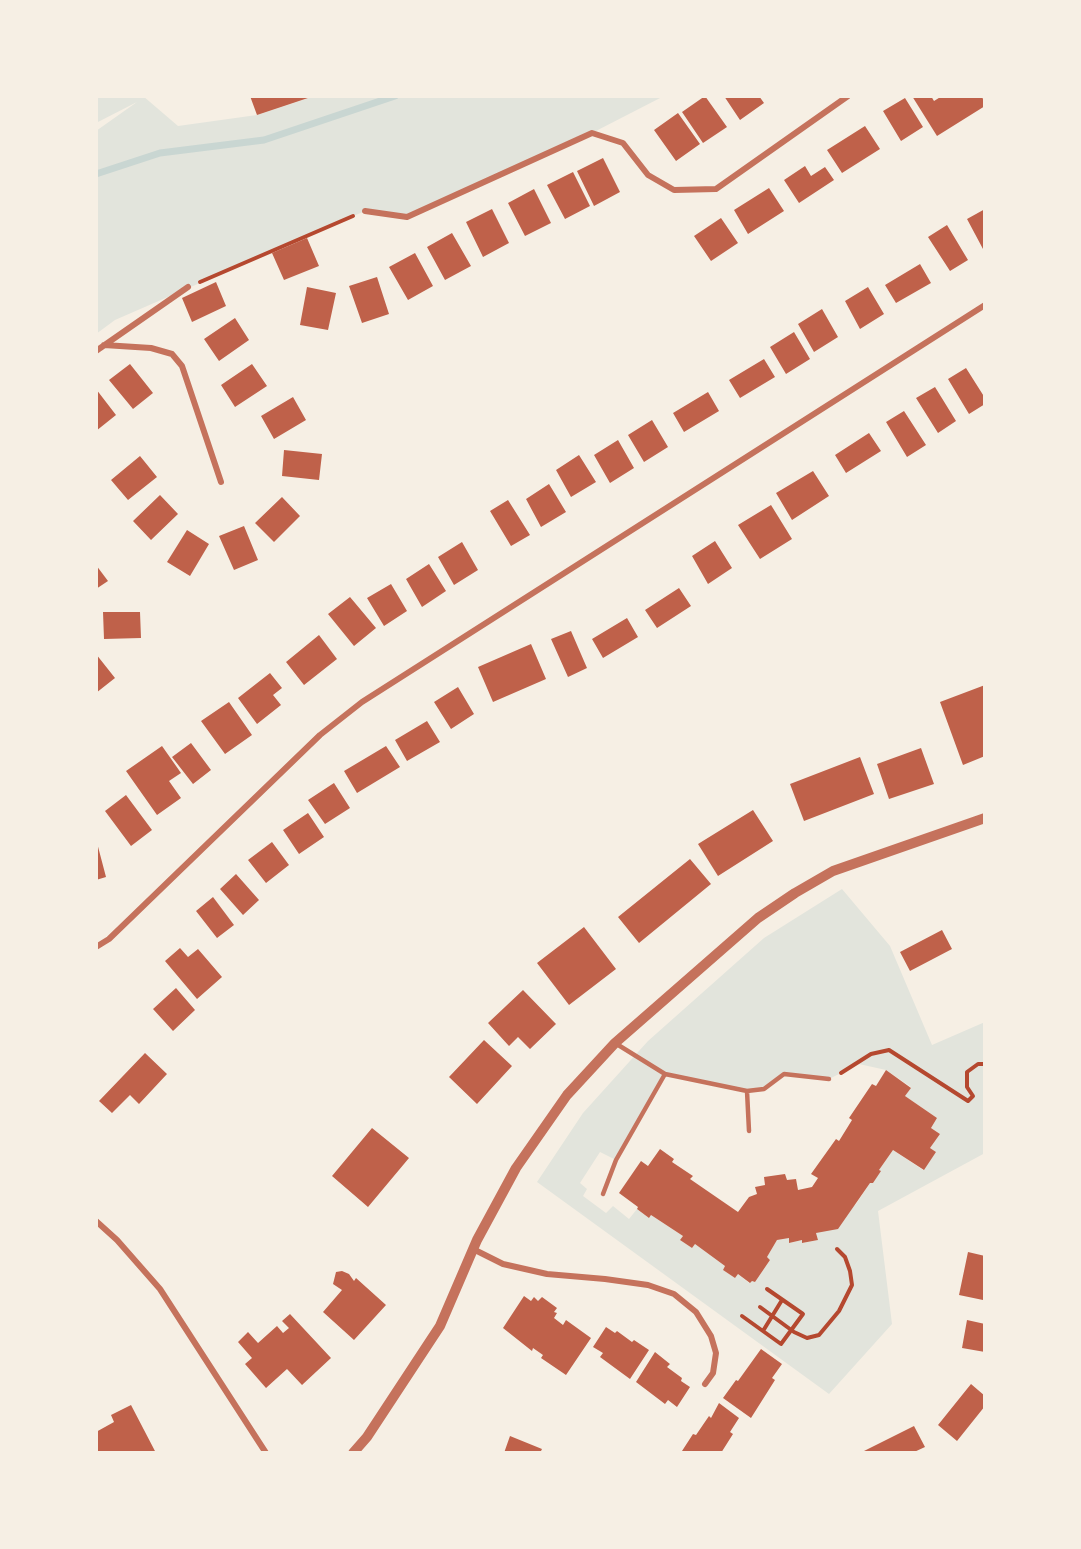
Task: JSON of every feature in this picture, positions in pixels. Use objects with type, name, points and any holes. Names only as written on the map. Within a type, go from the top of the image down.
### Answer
[{"type":"street","points":[[365,211],[407,217],[592,133],[623,143],[648,175],[674,190],[716,189],[848,96]]},
{"type":"street","points":[[96,351],[188,287]]},
{"type":"street","points":[[96,947],[109,939],[320,735],[363,702],[985,305]]},
{"type":"street","points":[[104,345],[151,348],[172,354],[182,366],[221,482]]},
{"type":"street","points":[[353,1453],[367,1437],[440,1326],[473,1249],[516,1168],[567,1095],[615,1043],[758,918],[795,893],[833,871],[985,818]]},
{"type":"street","points":[[96,1221],[117,1240],[160,1289],[266,1453]]},
{"type":"street","points":[[473,1249],[503,1264],[547,1274],[648,1285],[674,1294],[696,1312],[711,1336],[716,1353],[712,1373],[705,1384]]},
{"type":"lane","points":[[615,1043],[664,1074],[747,1091],[764,1089],[784,1074],[829,1079]]},
{"type":"lane","points":[[603,1194],[616,1160],[664,1074]]},
{"type":"lane","points":[[747,1091],[749,1131]]},
{"type":"path","points":[[188,287],[365,211]]},
{"type":"path","points":[[829,1079],[859,1064],[872,1054],[889,1050],[968,1101],[973,1096],[967,1087],[967,1072],[978,1064],[985,1065]]},
{"type":"path","points":[[760,1307],[807,1338],[819,1335],[839,1311],[852,1285],[845,1257],[837,1250]]},
{"type":"path","points":[[742,1316],[781,1344],[803,1314],[767,1290]]},
{"type":"path","points":[[763,1331],[782,1300]]},
{"type":"shaded area","points":[[96,96],[143,96],[178,126],[257,115],[315,96],[664,96],[592,133],[407,217],[365,211],[115,320],[96,334],[96,131],[137,102],[96,123]]},
{"type":"shaded area","points":[[842,889],[890,946],[932,1045],[985,1022],[985,1153],[878,1211],[892,1324],[829,1394],[537,1182],[583,1113],[648,1041],[764,938]],"holes":[[[859,1064],[886,1070],[911,1087],[905,1096],[937,1118],[931,1128],[940,1134],[930,1148],[936,1152],[923,1170],[893,1150],[873,1183],[870,1183],[856,1204],[816,1233],[818,1240],[803,1243],[802,1240],[789,1243],[789,1238],[777,1240],[767,1257],[770,1260],[755,1282],[749,1283],[738,1274],[735,1278],[723,1270],[725,1266],[695,1244],[692,1248],[680,1240],[683,1236],[651,1215],[649,1218],[637,1209],[629,1219],[613,1206],[606,1213],[583,1196],[587,1189],[580,1183],[600,1152],[616,1160],[665,1074],[747,1091],[764,1089],[784,1074],[829,1079]]]},
{"type":"building","points":[[250,96],[314,96],[257,115]]},
{"type":"building","points":[[705,96],[727,127],[703,143],[682,112]]},
{"type":"building","points":[[724,96],[759,96],[764,103],[740,120]]},
{"type":"building","points":[[912,96],[931,96],[934,101],[942,96],[982,96],[985,106],[937,136]]},
{"type":"building","points":[[905,98],[923,127],[901,141],[883,111]]},
{"type":"building","points":[[678,113],[700,144],[676,161],[654,130]]},
{"type":"building","points":[[865,126],[880,149],[842,173],[827,150]]},
{"type":"building","points":[[603,158],[620,192],[594,206],[577,171]]},
{"type":"building","points":[[805,166],[811,176],[825,167],[834,180],[799,203],[784,180]]},
{"type":"building","points":[[573,172],[590,206],[565,219],[547,185]]},
{"type":"building","points":[[769,188],[784,211],[748,234],[734,210]]},
{"type":"building","points":[[534,189],[551,223],[525,236],[508,203]]},
{"type":"building","points":[[492,209],[509,243],[483,257],[466,222]]},
{"type":"building","points":[[985,209],[985,248],[983,249],[967,219]]},
{"type":"building","points":[[721,218],[738,243],[711,261],[694,236]]},
{"type":"building","points":[[947,225],[968,260],[950,271],[928,237]]},
{"type":"building","points":[[452,233],[471,266],[445,280],[427,247]]},
{"type":"building","points":[[307,238],[319,266],[284,280],[272,253]]},
{"type":"building","points":[[415,253],[433,286],[408,300],[389,267]]},
{"type":"building","points":[[920,264],[931,283],[896,303],[885,285]]},
{"type":"building","points":[[377,277],[389,314],[362,323],[349,286]]},
{"type":"building","points":[[216,282],[226,306],[192,322],[182,298]]},
{"type":"building","points":[[307,287],[336,293],[328,330],[300,325]]},
{"type":"building","points":[[868,287],[884,314],[860,329],[845,301]]},
{"type":"building","points":[[822,309],[838,337],[814,352],[798,324]]},
{"type":"building","points":[[235,318],[249,340],[219,361],[204,339]]},
{"type":"building","points":[[794,332],[810,359],[786,374],[770,347]]},
{"type":"building","points":[[764,359],[775,377],[740,398],[729,380]]},
{"type":"building","points":[[130,364],[153,393],[133,409],[109,380]]},
{"type":"building","points":[[252,364],[267,386],[235,407],[221,385]]},
{"type":"building","points":[[966,368],[985,398],[985,404],[969,414],[948,379]]},
{"type":"building","points":[[935,387],[956,421],[938,433],[916,398]]},
{"type":"building","points":[[96,389],[116,415],[96,431]]},
{"type":"building","points":[[708,392],[719,411],[684,432],[673,413]]},
{"type":"building","points":[[293,397],[306,420],[274,439],[261,416]]},
{"type":"building","points":[[904,411],[926,445],[907,457],[886,422]]},
{"type":"building","points":[[652,420],[668,447],[644,462],[628,435]]},
{"type":"building","points":[[869,433],[881,451],[846,473],[835,455]]},
{"type":"building","points":[[618,440],[634,468],[610,483],[594,455]]},
{"type":"building","points":[[284,450],[322,454],[319,480],[282,476]]},
{"type":"building","points":[[579,455],[596,482],[571,497],[556,470]]},
{"type":"building","points":[[140,456],[157,477],[128,500],[111,480]]},
{"type":"building","points":[[813,471],[829,496],[792,520],[776,493]]},
{"type":"building","points":[[549,484],[566,512],[541,527],[526,499]]},
{"type":"building","points":[[160,495],[178,514],[151,540],[133,521]]},
{"type":"building","points":[[282,497],[300,516],[274,542],[255,523]]},
{"type":"building","points":[[508,500],[530,535],[511,546],[490,511]]},
{"type":"building","points":[[771,505],[792,539],[760,559],[738,525]]},
{"type":"building","points":[[244,526],[258,560],[234,570],[219,536]]},
{"type":"building","points":[[187,530],[209,544],[190,576],[167,562]]},
{"type":"building","points":[[715,541],[732,568],[708,584],[692,556]]},
{"type":"building","points":[[462,542],[478,570],[454,585],[438,557]]},
{"type":"building","points":[[429,564],[446,591],[422,607],[406,579]]},
{"type":"building","points":[[96,565],[108,581],[96,589]]},
{"type":"building","points":[[391,584],[407,611],[384,626],[367,598]]},
{"type":"building","points":[[679,588],[691,606],[657,628],[645,610]]},
{"type":"building","points":[[350,597],[376,628],[354,646],[328,614]]},
{"type":"building","points":[[103,612],[140,612],[141,638],[104,639]]},
{"type":"building","points":[[627,618],[638,637],[603,658],[592,639]]},
{"type":"building","points":[[571,631],[587,668],[568,677],[551,639]]},
{"type":"building","points":[[319,635],[337,659],[304,685],[286,662]]},
{"type":"building","points":[[531,644],[546,679],[493,702],[478,667]]},
{"type":"building","points":[[96,654],[115,678],[96,693]]},
{"type":"building","points":[[270,673],[282,688],[273,695],[281,705],[257,724],[238,698]]},
{"type":"building","points":[[985,685],[985,756],[963,765],[940,702]]},
{"type":"building","points":[[458,687],[474,714],[451,729],[434,702]]},
{"type":"building","points":[[229,702],[252,735],[225,754],[201,721]]},
{"type":"building","points":[[427,721],[440,742],[407,761],[395,740]]},
{"type":"building","points":[[191,743],[211,770],[193,784],[172,757]]},
{"type":"building","points":[[162,746],[181,773],[169,781],[181,798],[157,815],[126,771]]},
{"type":"building","points":[[386,746],[400,767],[357,793],[344,771]]},
{"type":"building","points":[[921,748],[934,784],[889,799],[877,764]]},
{"type":"building","points":[[860,757],[874,794],[804,821],[790,784]]},
{"type":"building","points":[[334,783],[350,808],[325,824],[308,800]]},
{"type":"building","points":[[126,795],[152,830],[131,846],[105,811]]},
{"type":"building","points":[[753,810],[773,841],[718,876],[698,844]]},
{"type":"building","points":[[308,813],[324,837],[299,854],[283,830]]},
{"type":"building","points":[[96,839],[106,877],[96,880]]},
{"type":"building","points":[[272,842],[289,865],[266,883],[248,860]]},
{"type":"building","points":[[690,859],[711,884],[639,943],[618,917]]},
{"type":"building","points":[[236,874],[259,900],[243,915],[220,889]]},
{"type":"building","points":[[213,897],[234,925],[217,938],[196,911]]},
{"type":"building","points":[[584,927],[616,969],[569,1005],[537,963]]},
{"type":"building","points":[[942,930],[952,949],[910,971],[900,952]]},
{"type":"building","points":[[180,948],[188,957],[198,949],[222,977],[197,999],[165,961]]},
{"type":"building","points":[[176,988],[195,1010],[173,1031],[153,1009]]},
{"type":"building","points":[[523,990],[556,1024],[530,1049],[518,1037],[509,1046],[488,1023]]},
{"type":"building","points":[[484,1040],[512,1066],[477,1104],[449,1077]]},
{"type":"building","points":[[145,1053],[167,1074],[139,1104],[130,1095],[112,1113],[99,1101]]},
{"type":"building","points":[[886,1070],[911,1088],[905,1096],[937,1118],[931,1128],[940,1134],[930,1148],[936,1152],[924,1170],[893,1150],[873,1183],[870,1183],[838,1229],[816,1233],[818,1240],[802,1243],[802,1240],[789,1243],[789,1238],[777,1240],[767,1257],[770,1260],[755,1282],[750,1283],[738,1274],[735,1278],[723,1270],[725,1266],[695,1244],[692,1248],[680,1240],[683,1236],[651,1215],[649,1218],[619,1193],[641,1161],[648,1166],[660,1149],[674,1159],[672,1162],[693,1176],[690,1179],[738,1212],[749,1197],[757,1194],[755,1187],[765,1185],[764,1177],[785,1174],[787,1180],[796,1179],[798,1190],[812,1187],[818,1178],[811,1174],[836,1139],[839,1141],[852,1120],[849,1118],[872,1084],[876,1086]]},
{"type":"building","points":[[372,1128],[409,1158],[368,1207],[332,1176]]},
{"type":"building","points":[[968,1252],[985,1256],[983,1300],[959,1295]]},
{"type":"building","points":[[342,1271],[349,1274],[354,1281],[356,1278],[386,1305],[354,1340],[323,1312],[342,1290],[333,1284],[336,1272]]},
{"type":"building","points":[[524,1296],[531,1301],[534,1297],[538,1301],[542,1297],[557,1308],[554,1318],[563,1325],[566,1320],[591,1338],[566,1375],[541,1358],[543,1355],[533,1348],[532,1351],[503,1328]]},
{"type":"building","points":[[290,1314],[331,1358],[302,1385],[287,1369],[266,1388],[245,1364],[252,1358],[238,1342],[248,1332],[258,1343],[277,1326],[283,1333],[289,1328],[282,1321]]},
{"type":"building","points":[[967,1320],[985,1324],[985,1352],[962,1348]]},
{"type":"building","points":[[606,1327],[649,1350],[630,1379],[600,1357],[603,1353],[593,1347]]},
{"type":"building","points":[[761,1349],[782,1364],[772,1378],[775,1380],[751,1418],[723,1398]]},
{"type":"building","points":[[655,1352],[670,1364],[667,1367],[682,1378],[681,1381],[690,1387],[677,1407],[668,1400],[665,1404],[636,1382]]},
{"type":"building","points":[[971,1384],[985,1396],[985,1406],[957,1441],[938,1425]]},
{"type":"building","points":[[719,1403],[739,1418],[730,1432],[733,1434],[721,1453],[684,1453],[682,1451],[693,1434],[696,1435],[709,1416],[711,1418]]},
{"type":"building","points":[[131,1405],[156,1453],[96,1453],[96,1432],[114,1422],[111,1415]]},
{"type":"building","points":[[914,1426],[925,1447],[912,1453],[865,1453],[864,1451]]},
{"type":"building","points":[[510,1436],[542,1449],[540,1453],[504,1453]]},
{"type":"waterway","points":[[96,174],[160,153],[264,140],[395,96]]}]
